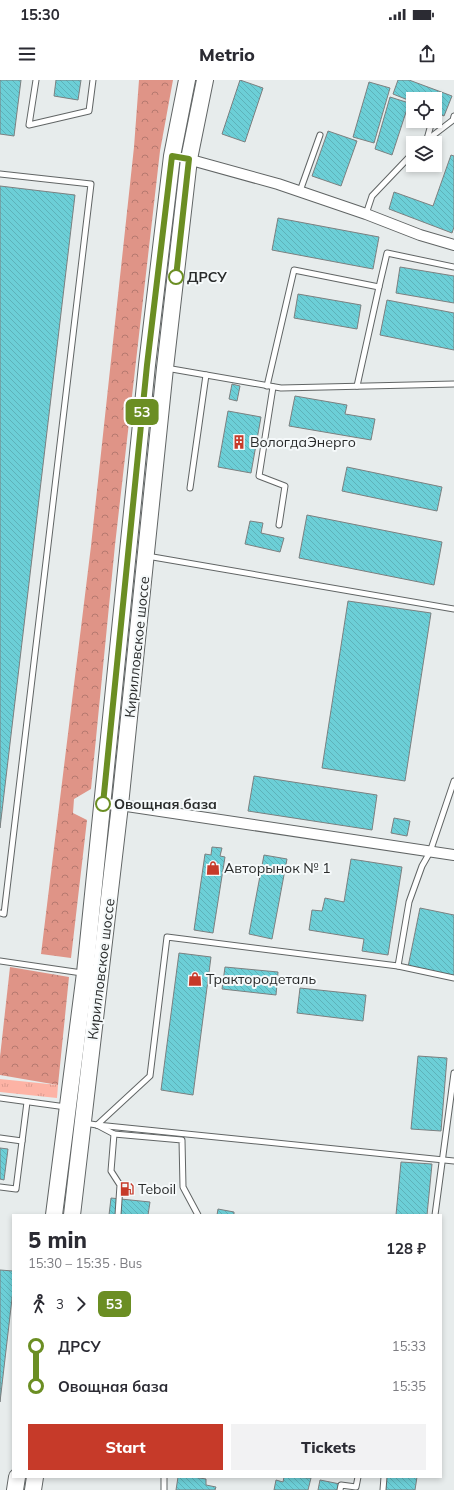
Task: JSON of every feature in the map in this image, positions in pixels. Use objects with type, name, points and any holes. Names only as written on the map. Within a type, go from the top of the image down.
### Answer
[{"type":"main road","name":"Кирилловское шоссе","points":[[54,1214],[81,1113],[85,973],[147,365],[172,156],[187,80]]},
{"type":"main road","name":"Кирилловское шоссе","points":[[72,1214],[81,1113],[120,805],[165,368],[189,159],[205,80]]},
{"type":"main road","points":[[15,1490],[17,1478]]},
{"type":"main road","points":[[33,1490],[35,1478]]},
{"type":"street","points":[[172,156],[189,159],[278,184],[366,214],[420,236],[454,245]]},
{"type":"street","points":[[103,804],[120,805],[454,855]]},
{"type":"lane","points":[[36,80],[29,124],[89,111],[93,80]]},
{"type":"lane","points":[[432,136],[453,120],[454,116]]},
{"type":"lane","points":[[300,191],[320,135]]},
{"type":"lane","points":[[366,214],[372,196],[406,160]]},
{"type":"lane","points":[[0,174],[91,184],[4,914],[0,913]]},
{"type":"lane","points":[[357,386],[387,253],[454,267]]},
{"type":"lane","points":[[267,386],[294,270],[379,287]]},
{"type":"lane","points":[[165,368],[281,388],[454,384]]},
{"type":"lane","points":[[190,488],[206,375]]},
{"type":"lane","points":[[273,387],[259,476],[285,486],[278,525]]},
{"type":"lane","points":[[146,556],[454,609]]},
{"type":"lane","points":[[398,966],[409,902],[422,866],[430,852],[454,781]]},
{"type":"lane","points":[[81,1113],[150,1076],[168,937],[398,966],[454,978]]},
{"type":"lane","points":[[0,961],[85,973]]},
{"type":"lane","points":[[435,1214],[454,1074]]},
{"type":"lane","points":[[0,1098],[81,1113],[454,1161]]},
{"type":"lane","points":[[0,1187],[16,1189],[27,1102]]},
{"type":"lane","points":[[81,1113],[114,1134],[182,1140],[183,1187],[197,1214]]},
{"type":"lane","points":[[114,1134],[111,1171],[120,1185],[118,1214]]},
{"type":"lane","points":[[0,1138],[22,1141]]},
{"type":"lane","points":[[164,1478],[164,1490]]},
{"type":"lane","points":[[340,1490],[341,1485],[356,1487],[358,1478]]},
{"type":"lane","points":[[383,1490],[384,1478]]},
{"type":"green space","points":[[139,80],[173,80],[160,151],[115,545],[91,789],[74,799],[73,813],[87,820],[71,958],[41,954],[91,546],[134,147]]},
{"type":"green space","points":[[10,967],[69,977],[58,1085],[0,1075],[0,1057]]},
{"type":"green space","points":[[0,1079],[58,1085],[57,1098],[0,1092]]},
{"type":"building","points":[[0,80],[21,80],[14,136],[0,134]]},
{"type":"building","points":[[56,80],[81,80],[78,100],[54,96]]},
{"type":"building","points":[[240,80],[263,88],[245,142],[222,134]]},
{"type":"building","points":[[398,80],[409,80],[441,92],[406,92],[406,99],[393,94]]},
{"type":"building","points":[[369,82],[390,88],[374,143],[353,137]]},
{"type":"building","points":[[442,92],[452,96],[444,116],[442,115]]},
{"type":"building","points":[[390,97],[406,102],[406,112],[392,155],[375,149]]},
{"type":"building","points":[[328,131],[357,141],[341,186],[312,176]]},
{"type":"building","points":[[451,155],[454,156],[454,227],[452,233],[389,209],[394,192],[433,206]]},
{"type":"building","points":[[0,186],[75,195],[0,828]]},
{"type":"building","points":[[278,218],[379,237],[373,269],[272,250]]},
{"type":"building","points":[[400,267],[454,276],[454,303],[396,293]]},
{"type":"building","points":[[298,294],[361,305],[357,329],[294,318]]},
{"type":"building","points":[[387,300],[454,313],[454,350],[380,335]]},
{"type":"building","points":[[232,384],[240,386],[237,401],[229,399]]},
{"type":"building","points":[[295,396],[347,405],[345,414],[375,419],[371,440],[289,426]]},
{"type":"building","name":"ВологдаЭнерго","points":[[228,411],[261,417],[251,473],[218,467]]},
{"type":"building","points":[[347,467],[442,487],[437,511],[342,491]]},
{"type":"building","points":[[307,515],[442,542],[434,585],[299,558]]},
{"type":"building","points":[[250,521],[263,523],[261,533],[284,538],[280,552],[245,544]]},
{"type":"building","points":[[348,601],[431,613],[405,781],[322,768]]},
{"type":"building","points":[[254,776],[377,795],[372,830],[248,811]]},
{"type":"building","points":[[394,818],[410,821],[407,836],[391,833]]},
{"type":"building","points":[[212,847],[222,848],[220,856],[225,857],[213,933],[194,930],[205,854],[211,855]]},
{"type":"building","points":[[264,855],[287,859],[272,939],[249,934]]},
{"type":"building","points":[[351,859],[402,867],[388,955],[362,951],[364,939],[309,930],[312,910],[322,911],[325,898],[344,902]]},
{"type":"building","points":[[420,908],[454,915],[454,976],[408,967]]},
{"type":"building","points":[[179,953],[211,957],[193,1095],[161,1090]]},
{"type":"building","points":[[225,967],[278,972],[276,995],[222,989]]},
{"type":"building","points":[[300,988],[366,995],[363,1021],[297,1013]]},
{"type":"building","points":[[418,1056],[447,1058],[441,1131],[411,1129]]},
{"type":"building","points":[[0,1148],[8,1149],[4,1180],[0,1179]]},
{"type":"building","points":[[401,1162],[432,1164],[427,1214],[396,1214]]},
{"type":"building","points":[[111,1198],[150,1202],[148,1214],[109,1214]]},
{"type":"building","points":[[218,1209],[234,1212],[234,1214],[217,1214]]},
{"type":"building","points":[[0,1270],[12,1271],[12,1299],[0,1402]]},
{"type":"building","points":[[178,1478],[206,1479],[206,1485],[216,1487],[215,1490],[176,1490]]},
{"type":"building","points":[[284,1478],[311,1478],[308,1490],[274,1490],[276,1480],[283,1482]]},
{"type":"building","points":[[386,1478],[417,1478],[415,1490],[384,1490]]},
{"type":"building","points":[[320,1480],[340,1484],[339,1490],[318,1490]]},
{"type":"bus line","name":"53","points":[[103,804],[147,365],[172,156],[189,159],[176,277]]},
{"type":"place","name":"ДРСУ","points":[[176,277]]},
{"type":"place","name":"ВологдаЭнерго","points":[[239,442]]},
{"type":"place","name":"Овощная база","points":[[103,804]]},
{"type":"place","name":"Авторынок № 1","points":[[213,868]]},
{"type":"place","name":"Трактородеталь","points":[[195,979]]},
{"type":"place","name":"Teboil","points":[[127,1189]]}]
